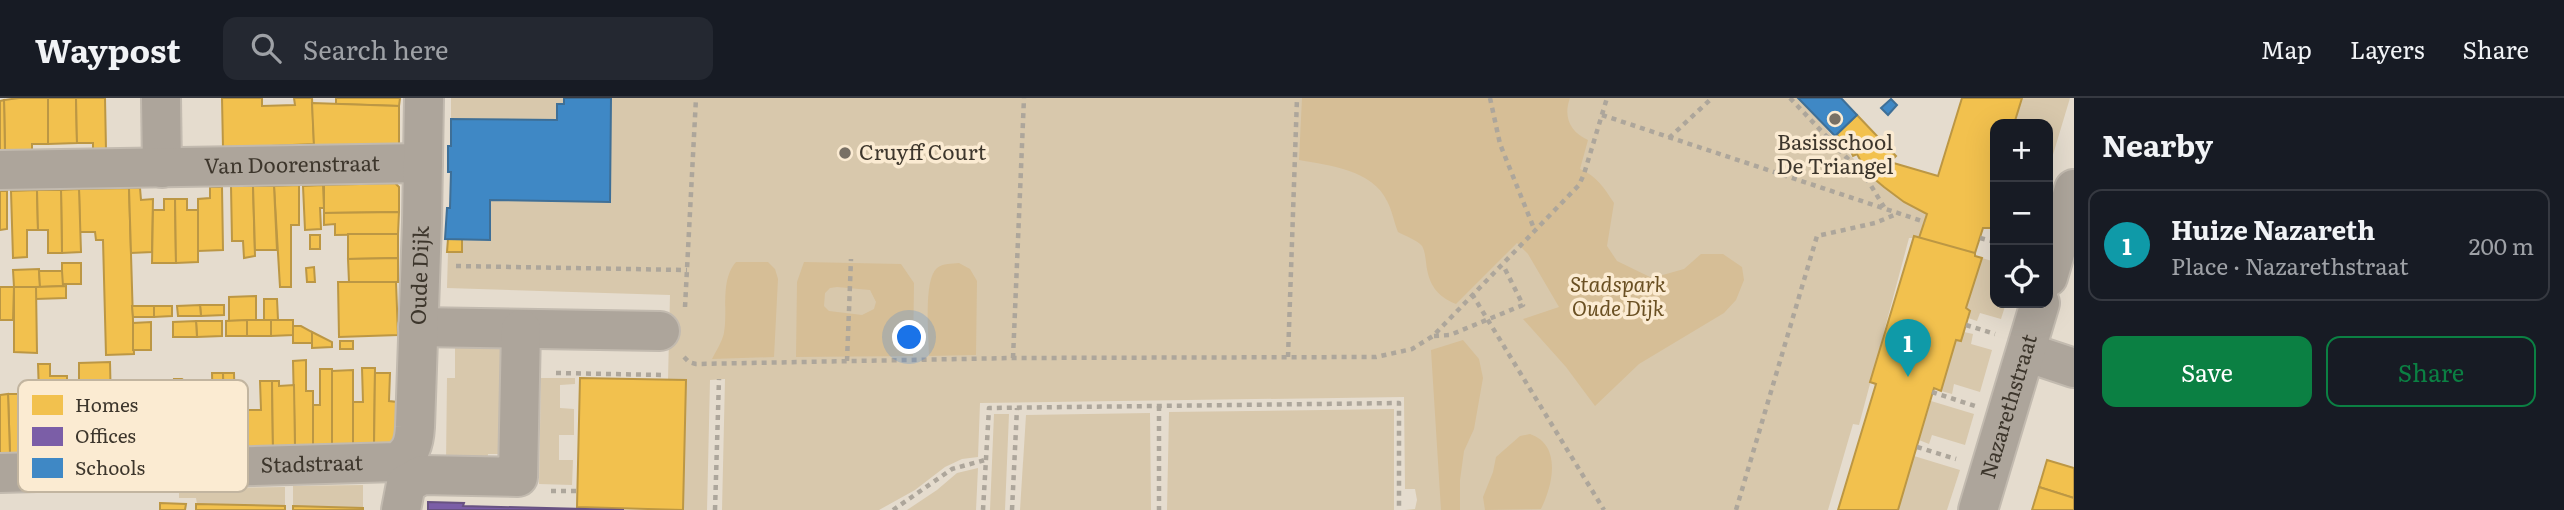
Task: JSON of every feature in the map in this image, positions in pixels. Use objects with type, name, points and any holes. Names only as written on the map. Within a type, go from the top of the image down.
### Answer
[{"type":"street","points":[[160,98],[162,168]]},
{"type":"street","name":"Oude Dijk","points":[[406,483],[415,434],[424,98]]},
{"type":"street","name":"Van Doorenstraat","points":[[0,170],[423,163]]},
{"type":"street","points":[[2053,260],[2074,188]]},
{"type":"street","name":"Nazarethstraat","points":[[1978,510],[2038,308]]},
{"type":"street","points":[[418,327],[676,330]]},
{"type":"street","points":[[520,373],[521,329]]},
{"type":"street","points":[[2025,352],[2074,368]]},
{"type":"street","name":"Stadstraat","points":[[248,466],[397,462],[406,483],[422,475],[518,477],[520,373]]},
{"type":"street","name":"Stadstraat","points":[[0,473],[18,473]]},
{"type":"path","points":[[696,98],[687,270],[676,330],[685,360],[696,364],[1013,358],[1332,358],[1385,356],[1412,349],[1433,336],[1582,180],[1607,98]]},
{"type":"path","points":[[1013,358],[1024,98]]},
{"type":"path","points":[[1288,357],[1297,98]]},
{"type":"path","points":[[1490,98],[1500,144],[1535,231]]},
{"type":"path","points":[[1669,138],[1712,98]]},
{"type":"path","points":[[1790,98],[1867,179],[1884,208]]},
{"type":"path","points":[[1602,116],[1924,222]]},
{"type":"path","points":[[1736,510],[1817,236],[1875,223],[1899,213]]},
{"type":"path","points":[[1980,238],[1990,241]]},
{"type":"path","points":[[847,361],[851,259]]},
{"type":"path","points":[[420,265],[687,270]]},
{"type":"path","points":[[1433,336],[1450,335],[1523,305],[1503,265]]},
{"type":"path","points":[[1472,294],[1604,510]]},
{"type":"path","points":[[1966,325],[1975,328]]},
{"type":"path","points":[[520,373],[664,375]]},
{"type":"path","points":[[715,510],[719,379]]},
{"type":"path","points":[[1933,392],[1943,396]]},
{"type":"path","points":[[983,510],[989,408],[1399,403],[1399,510]]},
{"type":"path","points":[[1159,406],[1159,510]]},
{"type":"path","points":[[1013,510],[1017,408]]},
{"type":"path","points":[[1917,447],[1927,450]]},
{"type":"path","points":[[894,510],[951,469],[985,460]]},
{"type":"green space","points":[[451,98],[564,98],[564,104],[557,105],[557,120],[451,119]]},
{"type":"green space","name":"Stadspark Oude Dijk","points":[[611,98],[1798,98],[1873,178],[1908,204],[1927,214],[1919,238],[1909,238],[1859,425],[1853,424],[1828,510],[1405,510],[1415,509],[1417,500],[1415,489],[1405,489],[1404,397],[980,403],[978,457],[962,459],[945,467],[915,490],[879,510],[722,510],[725,379],[710,380],[707,510],[683,510],[685,381],[668,380],[670,295],[447,288],[448,252],[462,252],[462,239],[490,240],[490,200],[610,202]]},
{"type":"green space","points":[[1302,98],[1570,98],[1567,111],[1570,123],[1577,133],[1588,140],[1580,169],[1596,179],[1614,203],[1607,246],[1617,261],[1652,278],[1684,269],[1701,254],[1723,254],[1742,267],[1744,280],[1736,300],[1724,313],[1639,364],[1595,406],[1566,367],[1523,319],[1559,307],[1528,254],[1517,243],[1456,304],[1443,297],[1431,282],[1422,246],[1398,232],[1389,205],[1371,182],[1349,171],[1299,160]]},
{"type":"green space","points":[[2022,98],[2070,98],[2053,155],[2053,119],[2016,119]]},
{"type":"green space","points":[[1982,258],[1990,260],[1990,308],[2004,308],[2001,319],[1980,313],[1977,321],[1968,318],[1970,310],[1966,308]]},
{"type":"green space","points":[[736,262],[768,262],[775,269],[778,279],[774,357],[712,359],[724,333],[726,286]]},
{"type":"green space","points":[[804,262],[901,264],[914,283],[913,356],[796,357],[797,282]],"holes":[[[830,288],[870,290],[876,302],[874,309],[862,315],[829,311],[824,306],[825,293]]]},
{"type":"green space","points":[[959,263],[970,269],[977,281],[976,355],[929,356],[928,296],[933,274],[942,265]]},
{"type":"green space","points":[[1964,332],[1973,334],[1971,344],[1992,350],[1980,392],[1954,384],[1952,394],[1941,391],[1956,340],[1961,341]]},
{"type":"green space","points":[[1463,340],[1479,359],[1483,378],[1474,429],[1464,451],[1460,510],[1441,510],[1431,350]]},
{"type":"green space","points":[[455,346],[500,347],[504,351],[503,454],[488,454],[487,464],[446,463],[447,378],[455,378]]},
{"type":"green space","points":[[541,378],[575,378],[575,384],[560,385],[560,408],[574,409],[574,435],[559,435],[559,460],[573,460],[572,485],[539,484]]},
{"type":"green space","points":[[1931,401],[1974,414],[1965,445],[1932,435],[1929,444],[1919,440]]},
{"type":"green space","points":[[1394,409],[1394,510],[1167,510],[1169,412]]},
{"type":"green space","points":[[1150,413],[1151,510],[1020,510],[1026,415]]},
{"type":"green space","points":[[994,414],[1009,414],[1005,510],[990,510]]},
{"type":"green space","points":[[1530,434],[1540,439],[1551,456],[1549,489],[1541,509],[1485,510],[1483,497],[1496,457],[1520,436]]},
{"type":"green space","points":[[1914,456],[1960,470],[1947,510],[1898,510]]},
{"type":"green space","points":[[978,468],[976,510],[907,510],[957,473]]},
{"type":"green space","points":[[363,485],[363,508],[293,506],[293,486]]},
{"type":"green space","points":[[285,487],[285,506],[197,504],[196,498],[179,498],[179,492],[248,492],[248,488]]},
{"type":"building: Homes","points":[[48,98],[48,144],[32,144],[32,151],[5,152],[4,100]]},
{"type":"building: Homes","points":[[48,98],[76,98],[77,143],[48,144]]},
{"type":"building: Homes","points":[[76,98],[105,98],[106,150],[93,150],[93,143],[77,143]]},
{"type":"building: Homes","points":[[222,98],[262,98],[262,106],[295,105],[294,98],[312,98],[314,144],[223,148]]},
{"type":"building: Homes","points":[[336,98],[400,98],[399,106],[336,104]]},
{"type":"building: Homes","points":[[1962,98],[2022,98],[2016,119],[1990,119],[1990,228],[1983,228],[1975,253],[1972,254],[1919,238],[1927,214],[1904,202],[1872,177],[1866,164],[1864,167],[1857,154],[1853,156],[1847,143],[1843,146],[1837,134],[1857,115],[1896,156],[1890,162],[1938,176]]},
{"type":"building: Homes","points":[[4,100],[5,152],[0,152],[0,101]]},
{"type":"building: Homes","points":[[312,103],[399,106],[399,144],[314,146]]},
{"type":"building: Homes","points":[[395,183],[399,187],[399,212],[324,213],[324,185]]},
{"type":"building: Homes","points":[[299,185],[299,225],[291,225],[291,287],[280,287],[274,186]]},
{"type":"building: Homes","points":[[323,185],[321,229],[305,230],[303,186]]},
{"type":"building: Homes","points":[[231,186],[253,186],[255,256],[244,258],[243,241],[232,241]]},
{"type":"building: Homes","points":[[253,186],[274,186],[277,250],[255,250]]},
{"type":"building: Homes","points":[[210,187],[222,187],[223,250],[198,251],[198,199],[210,198]]},
{"type":"building: Homes","points":[[129,188],[134,354],[106,355],[103,240],[96,240],[95,232],[80,232],[79,189]]},
{"type":"building: Homes","points":[[129,188],[140,188],[141,200],[153,199],[152,252],[131,253]]},
{"type":"building: Homes","points":[[79,189],[81,252],[62,253],[61,190]]},
{"type":"building: Homes","points":[[37,190],[38,230],[27,230],[27,257],[13,258],[11,191]]},
{"type":"building: Homes","points":[[37,190],[61,190],[62,253],[48,253],[48,230],[38,230]]},
{"type":"building: Homes","points":[[0,191],[7,191],[7,229],[0,230]]},
{"type":"building: Homes","points":[[164,199],[175,199],[176,263],[152,263],[153,210],[164,210]]},
{"type":"building: Homes","points":[[175,199],[187,199],[187,210],[198,210],[198,262],[176,263]]},
{"type":"building: Homes","points":[[399,212],[398,234],[335,235],[335,224],[324,225],[324,213]]},
{"type":"building: Homes","points":[[348,234],[398,234],[398,258],[348,259]]},
{"type":"building: Homes","points":[[310,235],[320,235],[320,249],[310,249]]},
{"type":"building: Homes","points":[[1914,236],[1975,253],[1975,256],[1982,258],[1966,308],[1970,311],[1961,341],[1956,340],[1941,391],[1934,388],[1898,510],[1838,510],[1876,384],[1870,382]]},
{"type":"building: Homes","points":[[448,239],[462,239],[462,252],[447,252]]},
{"type":"building: Homes","points":[[398,258],[398,282],[349,282],[348,259]]},
{"type":"building: Homes","points":[[62,263],[81,263],[81,284],[62,284]]},
{"type":"building: Homes","points":[[314,267],[315,282],[307,282],[306,268]]},
{"type":"building: Homes","points":[[39,269],[40,287],[14,287],[13,270]]},
{"type":"building: Homes","points":[[39,271],[62,271],[63,286],[40,287]]},
{"type":"building: Homes","points":[[338,282],[396,282],[398,335],[339,337]]},
{"type":"building: Homes","points":[[66,286],[66,298],[36,299],[36,287]]},
{"type":"building: Homes","points":[[0,287],[14,287],[13,320],[0,320]]},
{"type":"building: Homes","points":[[14,287],[36,287],[37,353],[14,352]]},
{"type":"building: Homes","points":[[256,296],[256,320],[229,321],[229,297]]},
{"type":"building: Homes","points":[[264,299],[277,299],[278,320],[264,320]]},
{"type":"building: Homes","points":[[200,305],[224,305],[224,315],[201,316]]},
{"type":"building: Homes","points":[[200,305],[201,316],[178,316],[177,306]]},
{"type":"building: Homes","points":[[132,306],[154,306],[154,317],[133,317]]},
{"type":"building: Homes","points":[[154,306],[172,306],[172,316],[154,317]]},
{"type":"building: Homes","points":[[247,320],[271,320],[271,336],[247,336]]},
{"type":"building: Homes","points":[[247,320],[247,336],[226,336],[226,321]]},
{"type":"building: Homes","points":[[271,320],[293,320],[293,335],[271,336]]},
{"type":"building: Homes","points":[[196,321],[222,321],[222,336],[197,337]]},
{"type":"building: Homes","points":[[196,321],[197,337],[173,337],[173,322]]},
{"type":"building: Homes","points":[[151,322],[151,350],[133,350],[133,323]]},
{"type":"building: Homes","points":[[293,326],[301,326],[312,332],[312,343],[293,343]]},
{"type":"building: Homes","points":[[312,332],[332,342],[332,347],[312,348]]},
{"type":"building: Homes","points":[[340,341],[353,341],[353,349],[340,349]]},
{"type":"building: Homes","points":[[306,360],[306,391],[313,391],[313,448],[295,448],[293,361]]},
{"type":"building: Homes","points":[[110,362],[110,380],[79,380],[79,363]]},
{"type":"building: Homes","points":[[38,364],[50,364],[50,376],[67,376],[67,380],[39,380]]},
{"type":"building: Homes","points":[[362,368],[375,368],[374,447],[353,447],[353,402],[363,402]]},
{"type":"building: Homes","points":[[320,369],[332,369],[332,447],[313,448],[313,405],[320,405]]},
{"type":"building: Homes","points":[[353,370],[353,447],[332,447],[332,371]]},
{"type":"building: Homes","points":[[212,373],[223,373],[223,380],[212,380]]},
{"type":"building: Homes","points":[[223,373],[234,373],[234,380],[223,380]]},
{"type":"building: Homes","points":[[375,373],[390,373],[389,401],[397,402],[397,440],[391,446],[374,447]]},
{"type":"building: Homes","points":[[580,378],[686,380],[683,510],[577,507]]},
{"type":"building: Homes","points":[[260,381],[272,381],[273,449],[248,449],[248,410],[261,410]]},
{"type":"building: Homes","points":[[272,381],[279,381],[279,386],[294,385],[295,448],[273,449]]},
{"type":"building: Homes","points":[[8,394],[18,394],[18,454],[10,454]]},
{"type":"building: Homes","points":[[8,394],[10,454],[0,454],[0,395]]},
{"type":"building: Homes","points":[[2047,460],[2074,468],[2074,498],[2039,487]]},
{"type":"building: Homes","points":[[2039,487],[2074,498],[2074,510],[2032,510]]},
{"type":"building: Homes","points":[[160,503],[186,504],[185,510],[160,510]]},
{"type":"building: Homes","points":[[196,504],[285,506],[285,510],[196,510]]},
{"type":"building: Homes","points":[[293,506],[363,508],[363,510],[293,510]]},
{"type":"building: Offices","points":[[428,502],[464,503],[463,506],[624,510],[428,510]]},
{"type":"building: Schools","points":[[564,98],[611,98],[610,202],[490,200],[490,240],[445,239],[447,208],[450,208],[451,172],[448,172],[448,146],[451,146],[451,119],[557,120],[557,104],[564,104]]},
{"type":"building: Schools","name":"Basisschool De Triangel","points":[[1798,98],[1841,98],[1857,115],[1835,136]]},
{"type":"building: Schools","points":[[1891,99],[1897,105],[1888,115],[1881,108]]},
{"type":"place","name":"Basisschool De Triangel","points":[[1835,119]]},
{"type":"place","name":"Cruyff Court","points":[[845,153]]},
{"type":"place","name":"Huize Nazareth","points":[[1908,377]]}]
